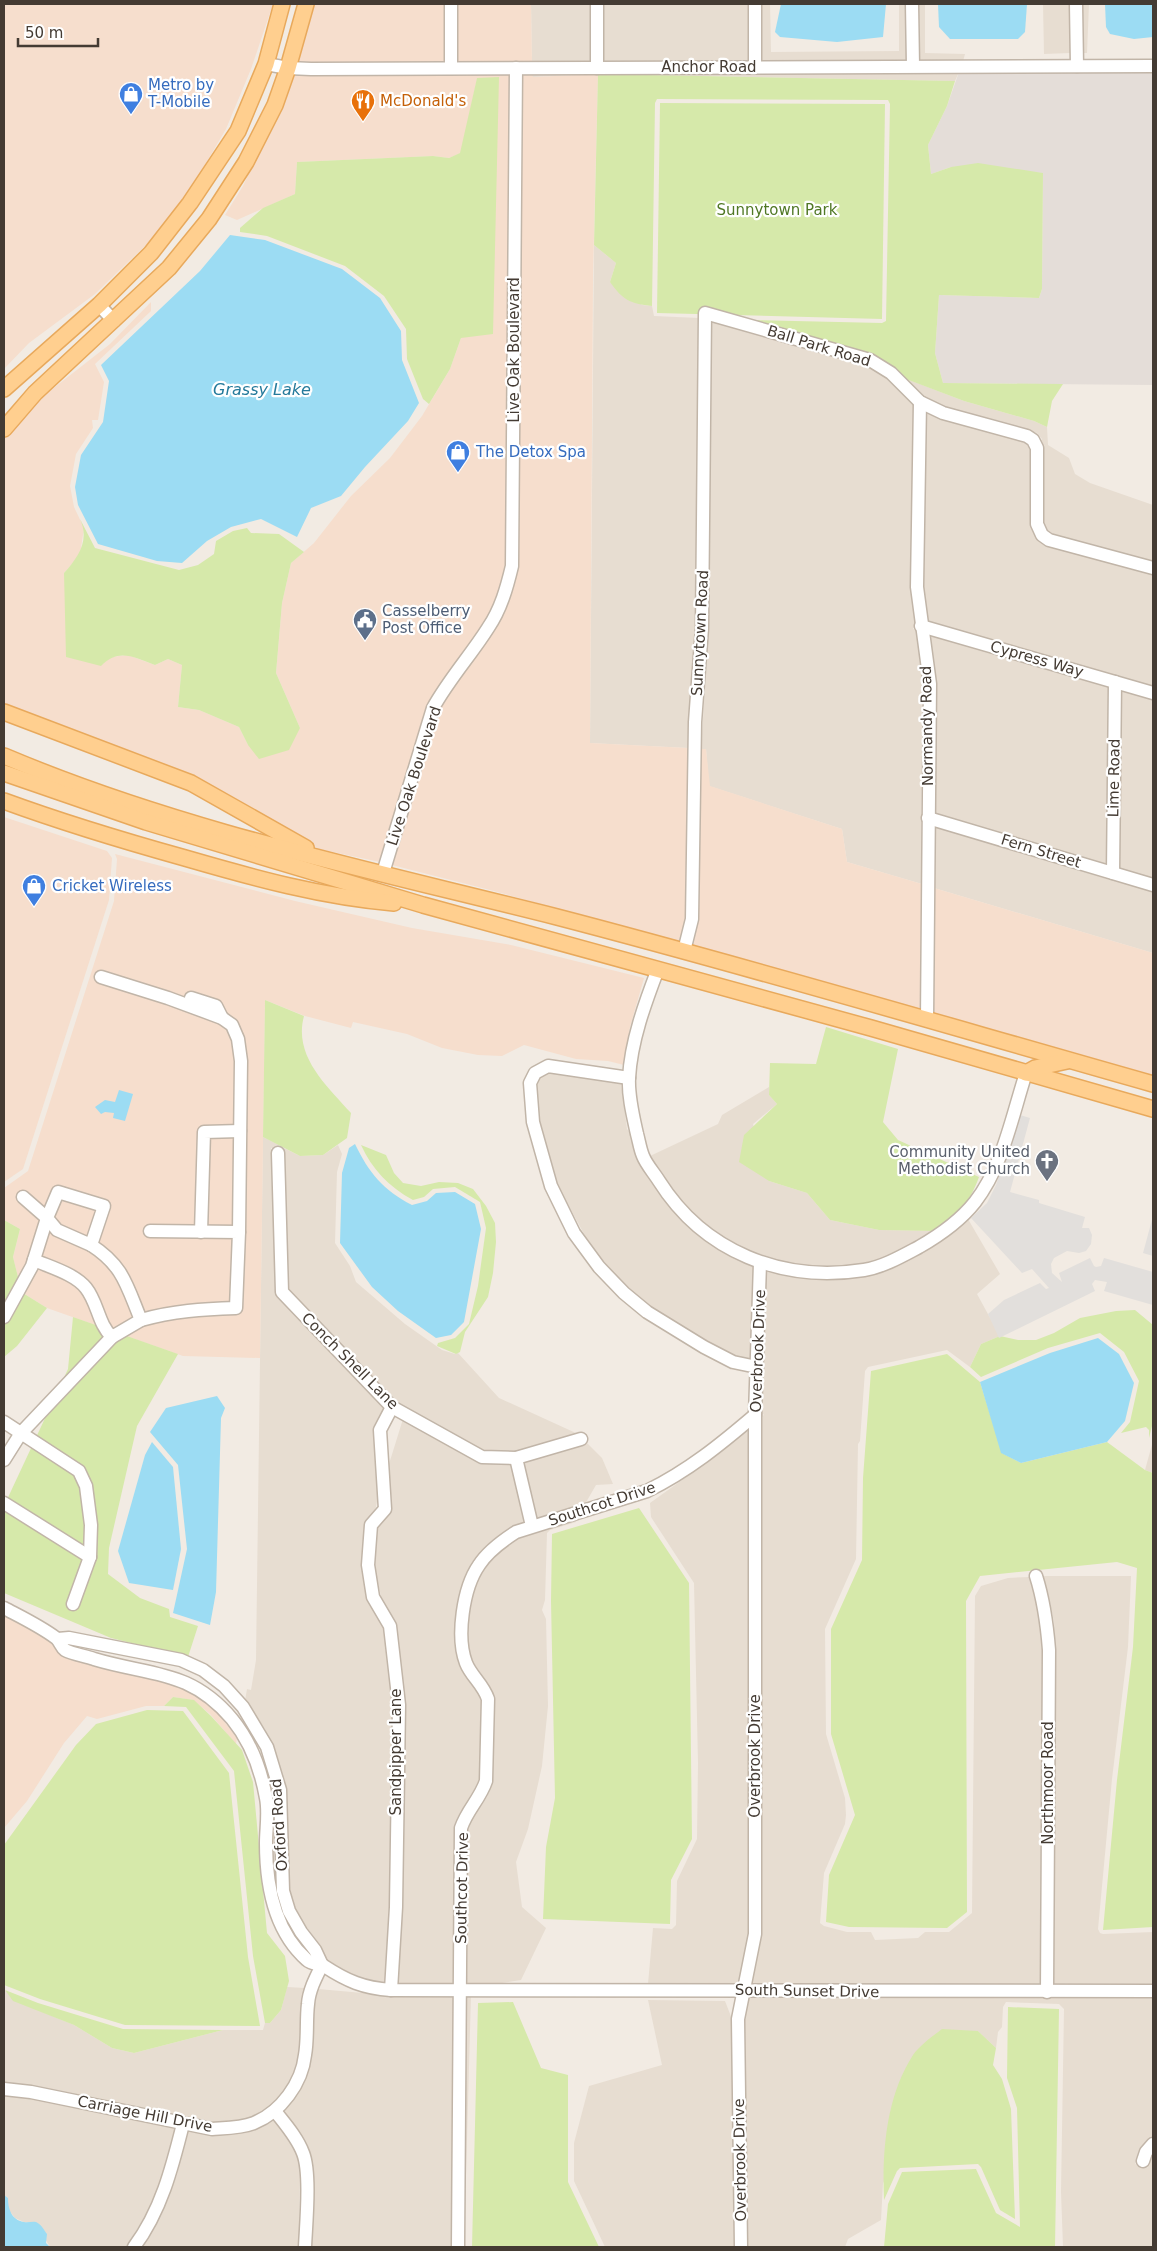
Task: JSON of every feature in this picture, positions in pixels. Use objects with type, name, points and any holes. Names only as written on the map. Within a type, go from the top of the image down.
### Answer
[{"type":"main road","points":[[4,389],[99,306],[151,253],[190,203],[238,131],[266,64],[282,4]]},
{"type":"main road","points":[[4,429],[34,393],[114,321],[169,268],[209,219],[246,162],[260,136],[288,68],[306,4]]},
{"type":"main road","points":[[4,712],[191,783],[322,858]]},
{"type":"main road","points":[[4,756],[155,811],[213,829],[684,951],[1153,1084]]},
{"type":"main road","points":[[4,773],[146,822],[422,905],[872,1028],[1153,1109]]},
{"type":"main road","points":[[4,801],[72,826],[289,886],[361,900],[422,905]]},
{"type":"main road","points":[[631,962],[664,960],[675,957],[684,951]]},
{"type":"main road","points":[[872,1028],[913,1025],[927,1020]]},
{"type":"main road","points":[[1026,1073],[1041,1066],[1071,1061]]},
{"type":"main road","points":[[1119,1099],[1153,1098]]},
{"type":"street","points":[[451,4],[451,68]]},
{"type":"street","points":[[597,4],[597,68]]},
{"type":"street","points":[[755,4],[755,66]]},
{"type":"street","points":[[912,4],[912,66]]},
{"type":"street","points":[[1076,4],[1077,66]]},
{"type":"street","name":"Anchor Road","points":[[266,64],[288,68],[1153,66]]},
{"type":"street","name":"Live Oak Boulevard","points":[[382,873],[433,708],[446,684],[489,627],[504,596],[512,566],[516,68]]},
{"type":"street","points":[[99,306],[114,321]]},
{"type":"street","name":"Ball Park Road","points":[[705,313],[870,360],[891,373],[920,402],[943,414],[1027,436],[1034,440],[1037,448],[1037,524],[1042,535],[1048,540],[1153,568]]},
{"type":"street","name":"Sunnytown Road","points":[[684,951],[692,919],[695,722],[702,628],[705,313]]},
{"type":"street","name":"Normandy Road","points":[[920,402],[917,587],[930,684],[927,1020]]},
{"type":"street","name":"Cypress Way","points":[[921,626],[1153,693]]},
{"type":"street","name":"Lime Road","points":[[1113,873],[1115,682]]},
{"type":"street","name":"Fern Street","points":[[928,818],[1153,885]]},
{"type":"street","points":[[658,969],[636,1036],[629,1078],[632,1114],[642,1156],[667,1194],[691,1222],[743,1256],[760,1264],[796,1271],[833,1273],[866,1270],[894,1260],[939,1234],[967,1211],[989,1180],[1001,1150],[1026,1073]]},
{"type":"street","points":[[4,1460],[21,1433],[112,1337],[141,1320],[167,1313],[196,1309],[236,1308],[241,1061],[238,1039],[232,1025],[222,1018],[216,1006],[200,1007],[192,1014],[180,1011],[168,998],[101,977]]},
{"type":"street","points":[[629,1078],[548,1066],[535,1073],[530,1083],[533,1122],[551,1186],[574,1233],[599,1267],[624,1293],[647,1312],[711,1351],[733,1362],[757,1367]]},
{"type":"street","points":[[201,1232],[204,1132],[240,1131]]},
{"type":"street","name":"Conch Shell Lane","points":[[278,1153],[282,1292],[392,1407],[482,1457],[516,1458],[581,1439]]},
{"type":"street","points":[[4,1317],[34,1260],[47,1218],[58,1192],[104,1206],[91,1245]]},
{"type":"street","points":[[23,1197],[47,1218],[57,1230],[91,1245],[107,1255],[120,1270],[141,1320]]},
{"type":"street","points":[[150,1231],[239,1232]]},
{"type":"street","points":[[34,1260],[56,1269],[86,1287],[101,1322],[112,1337]]},
{"type":"street","name":"Overbrook Drive","points":[[741,2247],[738,2019],[755,1928],[755,1415],[760,1264]]},
{"type":"street","name":"Sandpipper Lane","points":[[391,1990],[396,1906],[399,1705],[390,1626],[373,1597],[368,1565],[371,1525],[385,1509],[380,1430],[392,1407]]},
{"type":"street","name":"Southcot Drive","points":[[458,2247],[461,1828],[466,1815],[482,1794],[486,1781],[488,1699],[483,1686],[467,1664],[463,1650],[462,1626],[467,1588],[478,1566],[500,1542],[516,1532],[647,1491],[666,1482],[720,1446],[755,1415]]},
{"type":"street","points":[[4,1422],[79,1471],[86,1486],[91,1525],[90,1557],[73,1604]]},
{"type":"street","points":[[516,1458],[532,1526]]},
{"type":"street","points":[[4,1503],[90,1557]]},
{"type":"street","name":"Northmoor Road","points":[[1036,1576],[1044,1606],[1049,1650],[1047,1992]]},
{"type":"street","name":"Oxford Road","points":[[4,1608],[58,1639],[65,1649],[110,1664],[165,1674],[182,1680],[213,1698],[233,1720],[249,1744],[266,1799],[267,1875],[270,1897],[279,1920],[292,1942],[308,1962],[322,1965],[355,1984],[374,1989],[461,1989]]},
{"type":"street","name":"Oxford Road","points":[[58,1639],[69,1638],[182,1660],[203,1670],[224,1686],[243,1707],[267,1746],[280,1790],[283,1891],[289,1911],[301,1932],[315,1950],[322,1965]]},
{"type":"street","name":"Carriage Hill Drive","points":[[4,2089],[30,2092],[212,2129],[233,2128],[254,2123],[275,2111],[290,2094],[300,2074],[305,2055],[308,2003],[312,1985],[322,1965]]},
{"type":"street","name":"South Sunset Drive","points":[[461,1989],[744,1989],[888,1992],[1153,1991]]},
{"type":"street","points":[[275,2111],[295,2137],[304,2154],[307,2168],[305,2247]]},
{"type":"street","points":[[134,2247],[156,2211],[171,2174],[183,2124]]},
{"type":"street","points":[[1143,2161],[1146,2152],[1153,2144]]},
{"type":"shaded area","points":[[4,4],[273,4],[251,69],[226,129],[193,185],[154,237],[95,294],[29,343],[4,369]]},
{"type":"shaded area","points":[[313,4],[444,4],[444,63],[298,63]]},
{"type":"shaded area","points":[[457,4],[531,4],[532,62],[457,63]]},
{"type":"shaded area","points":[[531,4],[591,4],[591,62],[532,62]]},
{"type":"shaded area","points":[[603,4],[749,4],[749,61],[603,62]]},
{"type":"shaded area","points":[[761,4],[770,4],[771,52],[899,51],[899,4],[906,4],[906,61],[761,61]]},
{"type":"shaded area","points":[[919,4],[925,4],[925,53],[965,54],[963,61],[919,61]]},
{"type":"shaded area","points":[[1043,4],[1070,4],[1070,53],[1044,54]]},
{"type":"shaded area","points":[[1083,4],[1089,4],[1087,53],[1083,53]]},
{"type":"shaded area","points":[[1153,70],[1153,385],[943,383],[935,353],[939,295],[1039,298],[1042,289],[1043,173],[951,167],[931,174],[928,145],[947,106],[959,72]]},
{"type":"shaded area","points":[[959,72],[955,81],[602,74],[532,77],[532,73]]},
{"type":"shaded area","points":[[510,73],[506,565],[498,594],[484,624],[441,682],[427,707],[380,862],[319,849],[258,813],[4,706],[4,438],[32,405],[110,344],[151,302],[151,311],[95,364],[104,382],[98,420],[92,420],[93,428],[76,454],[70,486],[74,507],[84,528],[80,555],[64,573],[110,657],[128,655],[155,665],[168,659],[182,665],[178,707],[199,710],[239,727],[248,745],[300,728],[276,673],[282,603],[291,563],[314,543],[351,496],[390,458],[422,416],[450,369],[461,338],[477,79],[461,153],[449,158],[433,156],[297,162],[295,194],[237,220],[225,215],[243,186],[294,74]]},
{"type":"shaded area","points":[[522,73],[532,73],[533,77],[598,74],[593,276],[590,743],[688,748],[686,918],[681,943],[392,865],[439,710],[452,687],[495,629],[510,598],[518,567]]},
{"type":"shaded area","points":[[594,245],[616,263],[610,282],[642,305],[652,306],[654,316],[699,318],[696,627],[688,748],[590,743]]},
{"type":"shaded area","points":[[711,320],[867,364],[887,377],[914,404],[911,587],[915,625],[913,629],[916,630],[923,685],[922,884],[847,862],[842,829],[709,786],[706,749],[701,749],[709,627]]},
{"type":"shaded area","points":[[904,378],[964,401],[1034,421],[1047,427],[1048,445],[1069,458],[1075,474],[1090,483],[1153,505],[1153,562],[1052,535],[1047,532],[1043,523],[1043,448],[1042,439],[1037,433],[946,408],[923,397]]},
{"type":"shaded area","points":[[926,411],[1028,444],[1031,449],[1030,524],[1036,537],[1153,574],[1153,687],[927,622],[923,587]]},
{"type":"shaded area","points":[[929,634],[1109,686],[1107,866],[935,814]]},
{"type":"shaded area","points":[[1121,689],[1153,698],[1153,879],[1119,869]]},
{"type":"shaded area","points":[[701,749],[706,749],[710,786],[842,829],[847,862],[922,884],[921,1012],[692,946],[698,919]]},
{"type":"shaded area","points":[[4,817],[107,851],[112,858],[109,900],[23,1169],[4,1182]]},
{"type":"shaded area","points":[[934,825],[1107,879],[1153,891],[1153,953],[934,888]]},
{"type":"shaded area","points":[[115,854],[295,901],[412,928],[511,945],[644,978],[630,1027],[624,1065],[608,1061],[576,1059],[524,1045],[502,1056],[478,1055],[442,1048],[407,1034],[353,1022],[351,1028],[305,1016],[265,1000],[260,1358],[183,1356],[47,1308],[18,1290],[19,1281],[13,1257],[20,1229],[4,1220],[4,1188],[28,1171],[114,901],[117,859]]},
{"type":"shaded area","points":[[934,888],[1153,953],[1153,1078],[933,1016]]},
{"type":"shaded area","points":[[549,1072],[621,1083],[627,1129],[631,1134],[637,1158],[661,1196],[687,1226],[739,1261],[754,1267],[751,1360],[735,1357],[651,1308],[629,1290],[590,1245],[557,1184],[539,1121],[536,1084],[540,1077]]},
{"type":"shaded area","points":[[769,1087],[769,1095],[777,1104],[753,1124],[769,1181],[807,1193],[830,1220],[879,1230],[935,1231],[891,1255],[864,1265],[833,1267],[797,1266],[762,1258],[729,1241],[696,1218],[672,1191],[650,1156],[718,1124],[722,1115]]},
{"type":"shaded area","points":[[1020,1115],[1030,1118],[1010,1192],[1039,1200],[1039,1203],[1085,1217],[1082,1228],[1089,1228],[1092,1235],[1091,1244],[1086,1251],[1079,1253],[1067,1251],[1054,1258],[1051,1264],[1052,1273],[1062,1282],[1059,1273],[1090,1258],[1096,1267],[1101,1266],[1104,1258],[1153,1272],[1153,1305],[1104,1291],[1107,1282],[1095,1280],[1092,1284],[1095,1291],[999,1338],[988,1314],[1004,1300],[1040,1283],[1046,1289],[1049,1288],[1032,1269],[1022,1273],[971,1218],[987,1203],[996,1185]]},
{"type":"shaded area","points":[[263,1137],[283,1147],[271,1148],[277,1296],[385,1408],[378,1497],[375,1511],[365,1525],[362,1566],[367,1598],[384,1627],[392,1705],[389,1906],[385,1984],[358,1979],[330,1963],[295,1909],[289,1890],[286,1790],[280,1766],[265,1729],[245,1701],[247,1689],[251,1690],[256,1660]]},
{"type":"shaded area","points":[[338,1145],[342,1154],[337,1172],[335,1243],[350,1266],[356,1282],[405,1324],[442,1350],[455,1354],[458,1353],[499,1398],[578,1434],[516,1452],[485,1451],[396,1402],[288,1290],[284,1148],[300,1156],[323,1155]]},
{"type":"shaded area","points":[[1153,1216],[1153,1256],[1143,1253]]},
{"type":"shaded area","points":[[968,1219],[1000,1274],[977,1294],[1000,1336],[981,1344],[970,1367],[947,1350],[868,1367],[865,1371],[860,1441],[858,1444],[856,1559],[825,1629],[826,1734],[845,1798],[846,1815],[845,1824],[824,1873],[820,1923],[824,1926],[847,1932],[871,1932],[875,1940],[918,1938],[925,1932],[949,1932],[972,1913],[975,1596],[981,1586],[1008,1578],[1029,1577],[1037,1599],[1042,1650],[1040,1986],[751,1984],[761,1934],[761,1417],[764,1415],[762,1413],[766,1270],[796,1277],[833,1278],[868,1275]]},
{"type":"shaded area","points":[[403,1419],[501,1463],[512,1465],[525,1523],[496,1538],[473,1563],[461,1588],[456,1625],[456,1650],[461,1666],[477,1688],[482,1700],[480,1780],[476,1791],[460,1813],[455,1828],[455,1984],[398,1985],[405,1704],[374,1565],[377,1528],[392,1509],[389,1464]]},
{"type":"shaded area","points":[[749,1428],[749,1934],[739,1984],[648,1984],[653,1928],[672,1929],[676,1925],[677,1881],[697,1839],[698,1763],[694,1583],[651,1517],[650,1503],[724,1450]]},
{"type":"shaded area","points":[[1153,1441],[1153,1473],[1145,1470]]},
{"type":"shaded area","points":[[587,1443],[602,1458],[613,1484],[596,1485],[585,1504],[537,1519],[524,1462]]},
{"type":"shaded area","points":[[578,1518],[576,1522],[550,1530],[547,1533],[545,1600],[542,1610],[546,1619],[548,1706],[542,1766],[528,1829],[516,1862],[522,1907],[546,1928],[521,1980],[496,1984],[467,1984],[468,1829],[471,1817],[487,1797],[492,1783],[494,1699],[488,1683],[473,1662],[469,1650],[468,1626],[473,1590],[484,1568],[504,1546],[519,1537]]},
{"type":"shaded area","points":[[1042,1576],[1131,1576],[1128,1647],[1112,1779],[1098,1929],[1103,1934],[1153,1932],[1153,1986],[1053,1986],[1055,1650],[1054,1622]]},
{"type":"shaded area","points":[[4,1614],[43,1636],[53,1643],[54,1646],[180,1685],[209,1702],[237,1738],[236,1744],[210,1714],[193,1700],[173,1697],[164,1706],[146,1706],[97,1719],[87,1716],[64,1743],[27,1801],[4,1828]]},
{"type":"shaded area","points":[[287,1987],[305,1988],[301,2003],[299,2055],[295,2072],[285,2091],[270,2107],[252,2118],[232,2123],[213,2123],[4,2083],[4,1990],[45,2013],[74,2025],[112,2048],[134,2053],[223,2030],[263,2030],[265,2023],[270,2023],[281,2010]]},
{"type":"shaded area","points":[[318,1989],[397,1996],[454,1995],[452,2247],[311,2247],[313,2169],[309,2152],[301,2135],[282,2111],[296,2096],[307,2075],[312,2056],[314,2004]]},
{"type":"shaded area","points":[[467,1995],[471,1995],[464,2247]]},
{"type":"shaded area","points":[[749,1995],[888,1998],[1153,1996],[1153,2138],[1144,2144],[1135,2164],[1147,2168],[1153,2152],[1153,2247],[1063,2247],[1061,2192],[1064,2009],[1059,2004],[1006,2002],[1003,2007],[1002,2027],[998,2032],[996,2048],[978,2031],[883,2183],[881,2220],[848,2239],[845,2247],[747,2247],[745,2020]]},
{"type":"shaded area","points":[[648,2000],[725,2001],[732,2019],[735,2247],[605,2247],[574,2181],[574,2143],[589,2086],[662,2065]]},
{"type":"shaded area","points":[[4,2094],[30,2097],[175,2128],[165,2172],[150,2209],[126,2247],[50,2247],[35,2222],[24,2222],[15,2218],[8,2209],[8,2198],[4,2195]]},
{"type":"shaded area","points":[[273,2118],[290,2140],[298,2155],[300,2169],[299,2247],[141,2247],[161,2213],[177,2175],[187,2130]]},
{"type":"green space","points":[[598,74],[955,81],[947,106],[928,145],[931,174],[951,167],[978,163],[1043,173],[1042,289],[1039,298],[939,295],[935,353],[943,383],[1063,384],[1052,401],[1047,427],[1034,421],[964,401],[750,320],[882,323],[886,321],[890,104],[888,100],[657,99],[655,103],[652,306],[638,304],[623,297],[610,282],[616,263],[594,245]]},
{"type":"green space","points":[[499,77],[493,334],[461,338],[450,369],[429,404],[423,399],[407,359],[406,329],[384,296],[345,266],[267,236],[240,232],[240,228],[263,208],[295,194],[297,162],[433,156],[449,158],[460,153],[477,78]]},
{"type":"green space","name":"Sunnytown Park","points":[[660,103],[885,104],[882,319],[657,313]]},
{"type":"green space","points":[[80,519],[95,548],[179,570],[198,565],[214,554],[216,541],[233,531],[247,528],[251,533],[279,534],[304,552],[291,563],[282,603],[276,673],[300,728],[289,750],[259,759],[248,745],[239,727],[199,710],[178,707],[182,665],[168,659],[155,665],[133,657],[120,656],[108,660],[101,666],[66,657],[64,573],[78,555],[83,542],[84,534]]},
{"type":"green space","points":[[265,1000],[304,1016],[303,1044],[308,1057],[323,1081],[351,1113],[347,1138],[323,1155],[300,1156],[263,1137]]},
{"type":"green space","points":[[826,1027],[898,1049],[883,1122],[898,1140],[979,1177],[967,1202],[935,1231],[879,1230],[830,1220],[807,1193],[769,1181],[739,1162],[744,1135],[777,1104],[769,1095],[770,1063],[816,1064]]},
{"type":"green space","points":[[361,1145],[386,1155],[394,1173],[403,1183],[421,1186],[439,1182],[458,1183],[473,1189],[486,1206],[495,1223],[496,1242],[488,1297],[465,1332],[460,1352],[456,1354],[437,1346],[438,1343],[455,1338],[469,1324],[478,1286],[486,1228],[480,1202],[455,1187],[433,1189],[424,1197],[413,1200],[382,1177],[370,1162]]},
{"type":"green space","points":[[4,1220],[20,1229],[13,1257],[19,1281],[18,1290],[47,1308],[17,1346],[4,1357]]},
{"type":"green space","points":[[1135,1310],[1153,1325],[1153,1422],[1149,1438],[1149,1430],[1146,1427],[1121,1433],[1130,1422],[1139,1381],[1124,1352],[1100,1333],[1048,1348],[981,1377],[970,1367],[981,1344],[1000,1336],[1018,1340],[1036,1340],[1054,1333],[1080,1318],[1116,1311]]},
{"type":"green space","points":[[73,1317],[178,1354],[137,1426],[109,1548],[108,1574],[140,1598],[169,1609],[170,1617],[198,1626],[188,1657],[111,1638],[4,1593],[4,1506],[68,1369]]},
{"type":"green space","points":[[947,1354],[980,1382],[1002,1453],[1021,1463],[1107,1442],[1145,1470],[1153,1473],[1153,1927],[1103,1930],[1117,1780],[1133,1647],[1137,1568],[1117,1562],[980,1576],[966,1601],[967,1912],[947,1928],[849,1927],[826,1922],[829,1875],[855,1815],[831,1734],[831,1629],[862,1560],[863,1478],[871,1371]]},
{"type":"green space","points":[[639,1508],[689,1583],[692,1839],[671,1880],[670,1924],[543,1919],[546,1847],[555,1798],[551,1601],[552,1534]]},
{"type":"green space","points":[[173,1697],[194,1700],[211,1716],[242,1750],[253,1782],[267,1933],[285,1956],[289,1981],[281,2010],[270,2023],[265,2023],[253,1956],[234,1771],[186,1707],[164,1706]]},
{"type":"green space","points":[[147,1710],[183,1711],[229,1773],[248,1957],[260,2026],[125,2025],[40,1999],[4,1985],[4,1845],[76,1745],[96,1724]]},
{"type":"green space","points":[[5,1990],[38,2003],[123,2029],[223,2030],[134,2053],[112,2048],[74,2025],[13,2001]]},
{"type":"green space","points":[[513,2002],[541,2068],[568,2075],[568,2182],[599,2247],[472,2247],[478,2003]]},
{"type":"green space","points":[[1008,2007],[1059,2009],[1055,2247],[884,2247],[888,2204],[902,2172],[976,2169],[996,2213],[1020,2227],[1017,2108],[1007,2078]]},
{"type":"green space","points":[[942,2029],[978,2031],[996,2048],[993,2065],[1002,2079],[1011,2109],[1015,2219],[1000,2210],[978,2164],[900,2168],[884,2200],[885,2144],[891,2106],[897,2088],[913,2055],[923,2044]]},
{"type":"water","points":[[781,4],[886,4],[883,37],[837,42],[780,37],[775,32]]},
{"type":"water","points":[[938,4],[1027,4],[1025,32],[1018,39],[950,39],[939,27]]},
{"type":"water","points":[[1105,4],[1153,4],[1153,37],[1134,39],[1110,34],[1106,27]]},
{"type":"water","name":"Grassy Lake","points":[[230,235],[265,240],[342,269],[380,298],[401,331],[402,360],[419,403],[408,421],[341,496],[311,508],[297,537],[261,519],[231,527],[207,541],[182,563],[157,561],[98,544],[78,505],[75,487],[81,455],[103,422],[109,381],[101,365],[200,271]]},
{"type":"water","points":[[119,1090],[133,1094],[125,1121],[113,1118],[114,1113],[105,1112],[101,1114],[95,1107],[105,1100],[115,1102]]},
{"type":"water","points":[[355,1144],[378,1180],[393,1193],[412,1205],[427,1201],[436,1193],[455,1192],[475,1204],[481,1229],[464,1322],[451,1335],[436,1338],[398,1311],[372,1287],[340,1243],[342,1173],[349,1148]]},
{"type":"water","points":[[1098,1338],[1119,1354],[1134,1383],[1125,1421],[1107,1442],[1021,1463],[1001,1453],[980,1382],[1050,1353]]},
{"type":"water","points":[[217,1396],[225,1408],[221,1418],[216,1592],[210,1625],[173,1613],[187,1549],[178,1465],[150,1432],[166,1408]]},
{"type":"water","points":[[152,1442],[173,1467],[181,1549],[173,1590],[129,1583],[118,1551],[145,1455]]},
{"type":"water","points":[[4,2195],[8,2198],[10,2209],[16,2219],[36,2222],[41,2226],[47,2234],[46,2243],[50,2247],[4,2247]]},
{"type":"place","name":"Metro by T-Mobile","points":[[131,115]]},
{"type":"place","name":"McDonald's","points":[[363,122]]},
{"type":"place","name":"The Detox Spa","points":[[458,473]]},
{"type":"place","name":"Casselberry Post Office","points":[[365,641]]},
{"type":"place","name":"Cricket Wireless","points":[[34,907]]},
{"type":"place","name":"Community United Methodist Church","points":[[1047,1182]]}]
